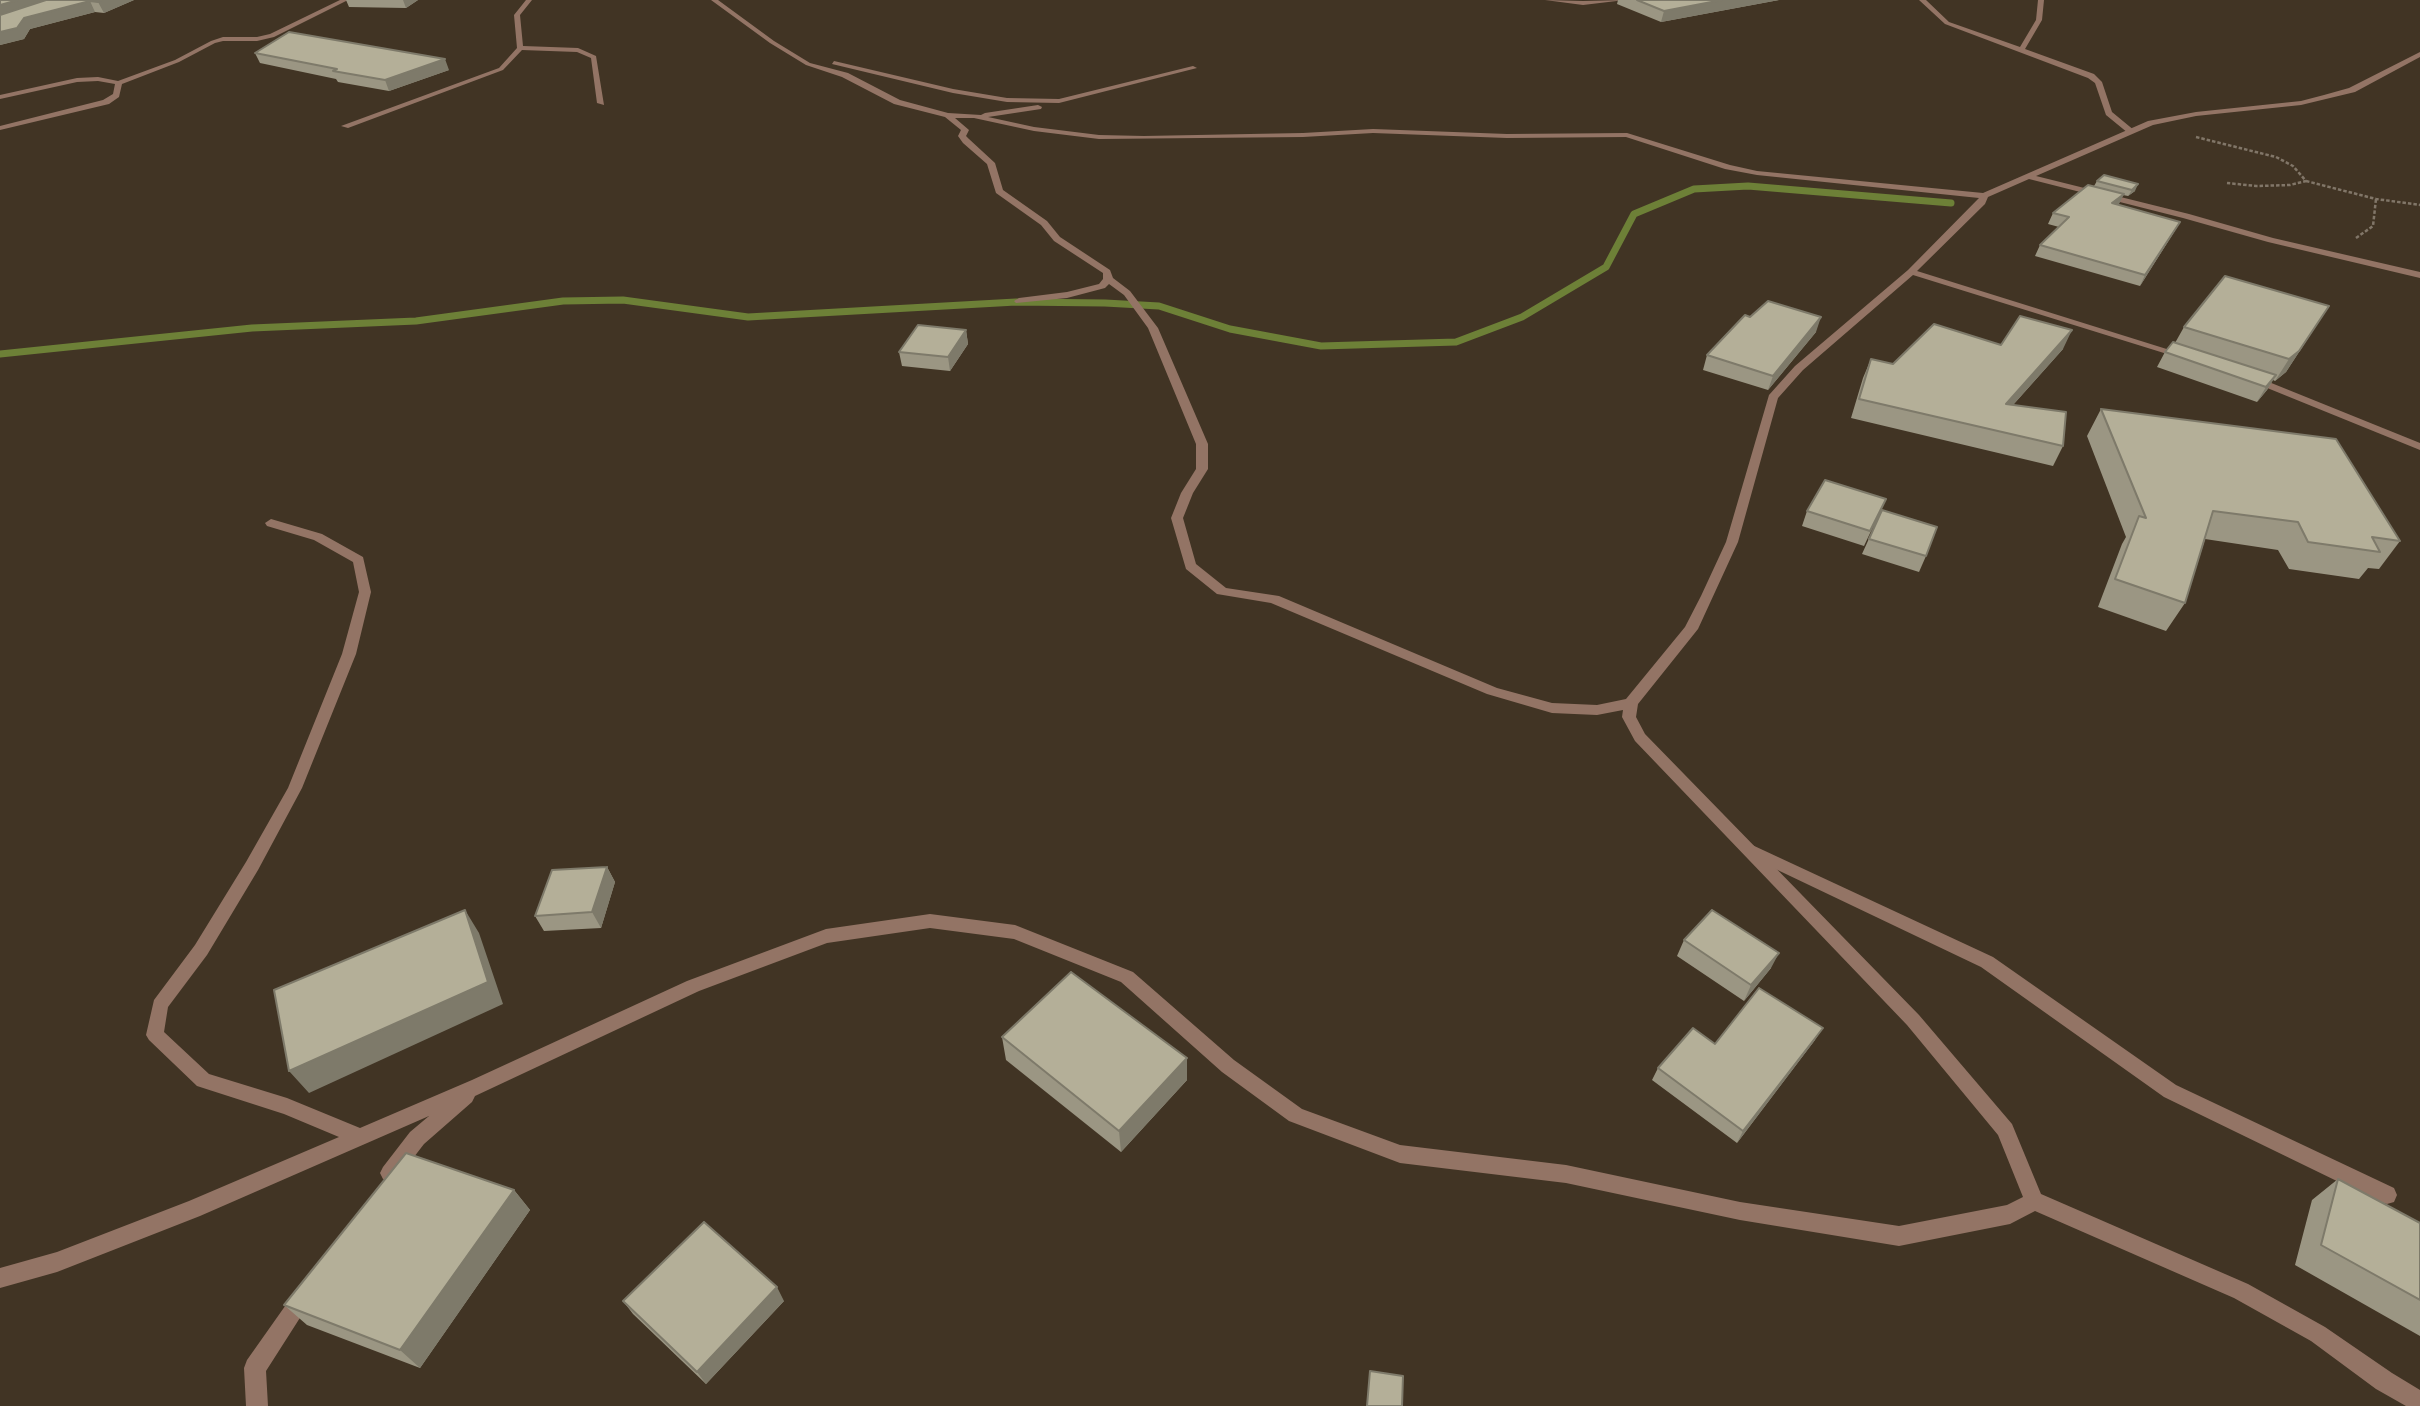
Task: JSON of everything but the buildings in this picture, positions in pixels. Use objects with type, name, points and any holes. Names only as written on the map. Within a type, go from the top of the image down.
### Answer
[{"type":"street","points":[[0,97],[77,80],[98,79],[119,83],[223,39],[272,36],[345,0]]},
{"type":"street","points":[[345,126],[501,69],[520,48],[517,15],[529,0]]},
{"type":"street","points":[[713,0],[808,64],[845,75],[897,102],[948,115],[974,116],[1031,109],[1193,68]]},
{"type":"street","points":[[1548,0],[1604,3],[1622,0]]},
{"type":"street","points":[[1922,0],[1947,23],[2091,76],[2098,82],[2109,113],[2132,131]]},
{"type":"street","points":[[2022,49],[2039,20],[2042,0]]},
{"type":"street","points":[[520,48],[578,50],[594,57],[601,103]]},
{"type":"street","points":[[782,48],[953,91],[1007,100],[1059,102]]},
{"type":"street","points":[[974,116],[1034,129],[1113,137],[1303,135],[1373,131],[1507,136],[1627,135],[1728,167],[1757,173],[1984,196],[2151,123],[2196,114],[2301,103],[2326,97],[2352,90],[2420,54]]},
{"type":"street","points":[[0,128],[106,102],[116,95],[119,83]]},
{"type":"street","points":[[948,115],[965,130],[962,135],[966,141],[991,163],[999,191],[1009,201],[1044,223],[1057,239],[1107,272],[1108,279],[1127,293],[1153,328],[1202,444],[1202,469],[1187,493],[1177,518],[1190,566],[1222,591],[1274,599],[1492,691],[1552,708],[1597,710],[1631,703]]},
{"type":"street","points":[[2029,177],[2271,240],[2420,275]]},
{"type":"street","points":[[1984,196],[1982,202],[1911,272],[1799,368],[1773,397],[1732,542],[1691,629],[1631,703],[1629,718],[1640,737],[1913,1020],[2005,1130],[2034,1201],[2241,1291],[2318,1334],[2384,1381],[2420,1402]]},
{"type":"street","points":[[1911,272],[2190,358]]},
{"type":"street","points":[[1019,301],[1088,290],[1102,286],[1108,279]]},
{"type":"street","points":[[2248,377],[2420,447]]},
{"type":"street","points":[[271,523],[318,537],[359,560],[365,592],[349,654],[295,788],[201,950],[160,1005],[155,1034],[203,1080],[287,1106],[360,1137]]},
{"type":"street","points":[[1746,848],[1987,962],[2170,1091],[2387,1195]]},
{"type":"street","points":[[0,1278],[57,1262],[193,1209],[478,1086],[693,986],[826,936],[930,920],[1015,932],[1127,977],[1231,1068],[1296,1115],[1400,1154],[1566,1174],[1740,1211],[1899,1236],[2010,1214],[2034,1201]]},
{"type":"street","points":[[376,1192],[417,1138],[478,1086]]},
{"type":"street","points":[[257,1406],[255,1367],[314,1281]]},
{"type":"path","points":[[2151,123],[2219,144],[2276,157],[2293,166],[2306,181]]},
{"type":"path","points":[[2227,183],[2267,185],[2306,181],[2376,199],[2420,205]]},
{"type":"waterway","points":[[0,354],[252,328],[416,321],[563,301],[623,300],[748,317],[1016,302],[1105,303],[1159,306],[1230,329],[1321,346],[1456,342],[1522,317],[1606,267],[1634,214],[1694,189],[1748,186],[1951,203]]}]
